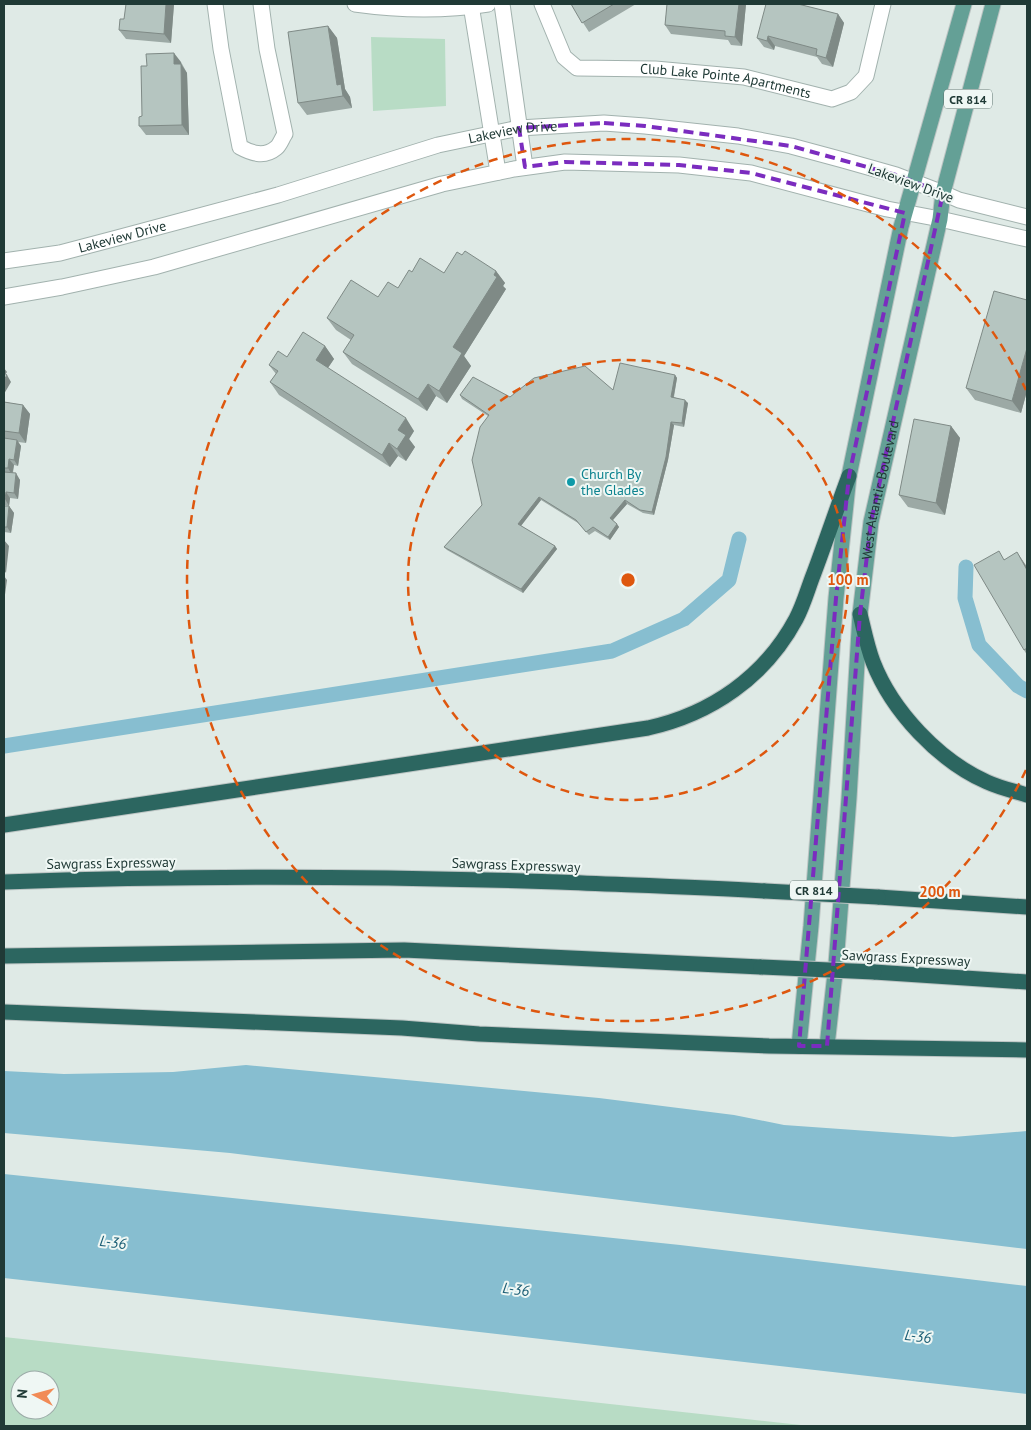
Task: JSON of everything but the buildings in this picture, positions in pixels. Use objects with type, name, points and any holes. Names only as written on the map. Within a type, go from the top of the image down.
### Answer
[{"type":"highway","points":[[4,825],[648,728],[670,723],[691,715],[708,707],[742,685],[771,656],[790,630],[804,602],[849,476]]},
{"type":"highway","points":[[860,614],[873,662],[881,679],[904,714],[917,729],[933,746],[968,772],[986,782],[1027,795]]},
{"type":"highway","name":"Sawgrass Expressway","points":[[4,882],[103,878],[416,877],[708,888],[878,897],[1027,908]]},
{"type":"highway","name":"Sawgrass Expressway","points":[[4,956],[404,950],[874,972],[1027,982]]},
{"type":"highway","points":[[4,1012],[800,1046],[1027,1050]]},
{"type":"main road","name":"West Atlantic Boulevard","points":[[800,1046],[836,598],[849,476],[875,349],[913,182],[964,4]]},
{"type":"main road","name":"West Atlantic Boulevard","points":[[827,1046],[836,964],[860,614],[871,522],[940,219],[943,194],[993,4]]},
{"type":"street","points":[[215,4],[221,49],[240,147],[253,154],[265,153],[276,148],[285,134],[267,49],[261,4]]},
{"type":"street","points":[[355,4],[430,9],[488,4]]},
{"type":"street","points":[[502,4],[525,167]]},
{"type":"street","name":"Club Lake Pointe Apartments","points":[[542,4],[564,57],[577,68],[654,69],[744,78],[832,98],[851,92],[866,76],[883,4]]},
{"type":"street","points":[[471,5],[498,172]]},
{"type":"street","name":"Lakeview Drive","points":[[4,261],[60,253],[278,195],[438,145],[519,128],[604,123],[738,136],[791,146],[887,172],[959,200],[1027,217]]},
{"type":"street","name":"Lakeview Drive","points":[[4,297],[62,287],[154,267],[442,184],[525,167],[565,162],[660,164],[738,172],[774,179],[887,210],[940,219],[1027,240]]},
{"type":"highlighted area","points":[[604,123],[645,126],[791,146],[896,175],[943,193],[871,522],[860,614],[827,1046],[799,1046],[836,598],[849,476],[905,213],[751,173],[679,165],[565,162],[525,167],[519,128]]},
{"type":"green space","points":[[371,37],[445,39],[446,106],[373,111]]},
{"type":"green space","points":[[4,1337],[810,1426],[4,1426]]},
{"type":"water","points":[[246,1065],[599,1098],[734,1115],[784,1125],[953,1137],[1027,1131],[1027,1249],[230,1153],[4,1133],[4,1071],[64,1074],[173,1072]]},
{"type":"water","name":"L-36","points":[[4,1174],[680,1245],[1027,1286],[1027,1394],[4,1278]]},
{"type":"waterway","points":[[4,746],[612,651],[684,619],[729,580],[739,539]]},
{"type":"waterway","points":[[966,567],[965,598],[979,645],[1018,686],[1027,691]]},
{"type":"place","name":"Church By the Glades","points":[[571,482]]}]
